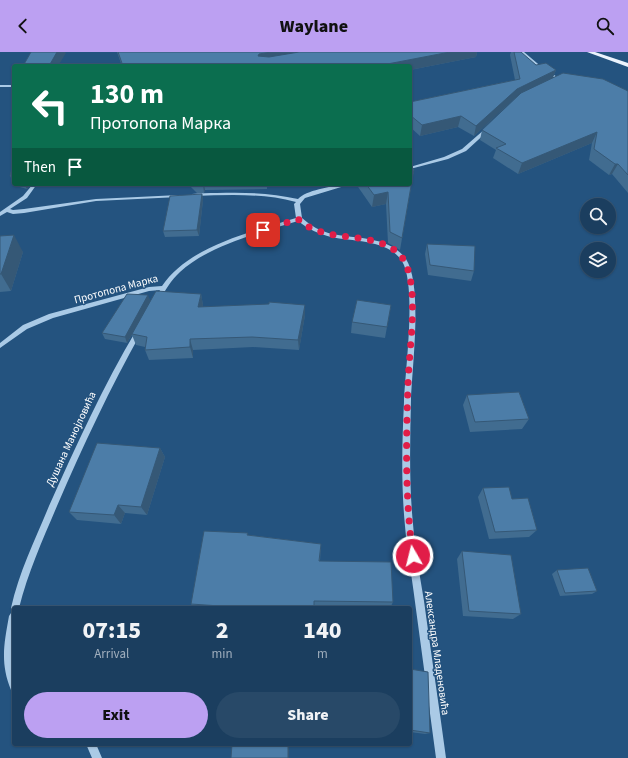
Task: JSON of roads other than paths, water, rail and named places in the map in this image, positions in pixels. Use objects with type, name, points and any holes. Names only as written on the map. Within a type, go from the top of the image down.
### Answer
[{"type":"main road","points":[[590,52],[628,66]]},
{"type":"street","points":[[522,52],[534,64],[558,80],[570,83]]},
{"type":"street","points":[[553,82],[558,80]]},
{"type":"street","points":[[0,86],[12,86]]},
{"type":"street","points":[[412,167],[446,158],[464,150],[493,124]]},
{"type":"street","points":[[0,214],[25,197],[33,186]]},
{"type":"street","points":[[298,219],[297,204],[299,201],[310,194],[341,186]]},
{"type":"street","points":[[7,210],[13,212],[24,211],[96,200],[183,196]]},
{"type":"street","points":[[190,196],[271,196],[285,197],[299,201]]},
{"type":"street","name":"Протопопа Марка","points":[[0,346],[25,327],[51,316],[137,292],[164,288],[181,268],[204,254],[254,234],[298,219]]},
{"type":"street","name":"Александра Младеновића","points":[[298,219],[305,226],[320,232],[382,243],[393,249],[402,257],[408,270],[412,293],[408,386],[407,486],[409,525],[441,758]]},
{"type":"street","points":[[154,306],[164,288]]},
{"type":"street","name":"Душана Манојловића","points":[[16,606],[25,571],[74,458],[124,355],[143,324]]},
{"type":"street","points":[[12,630],[7,666],[12,683]]},
{"type":"street","points":[[92,746],[97,758]]}]
